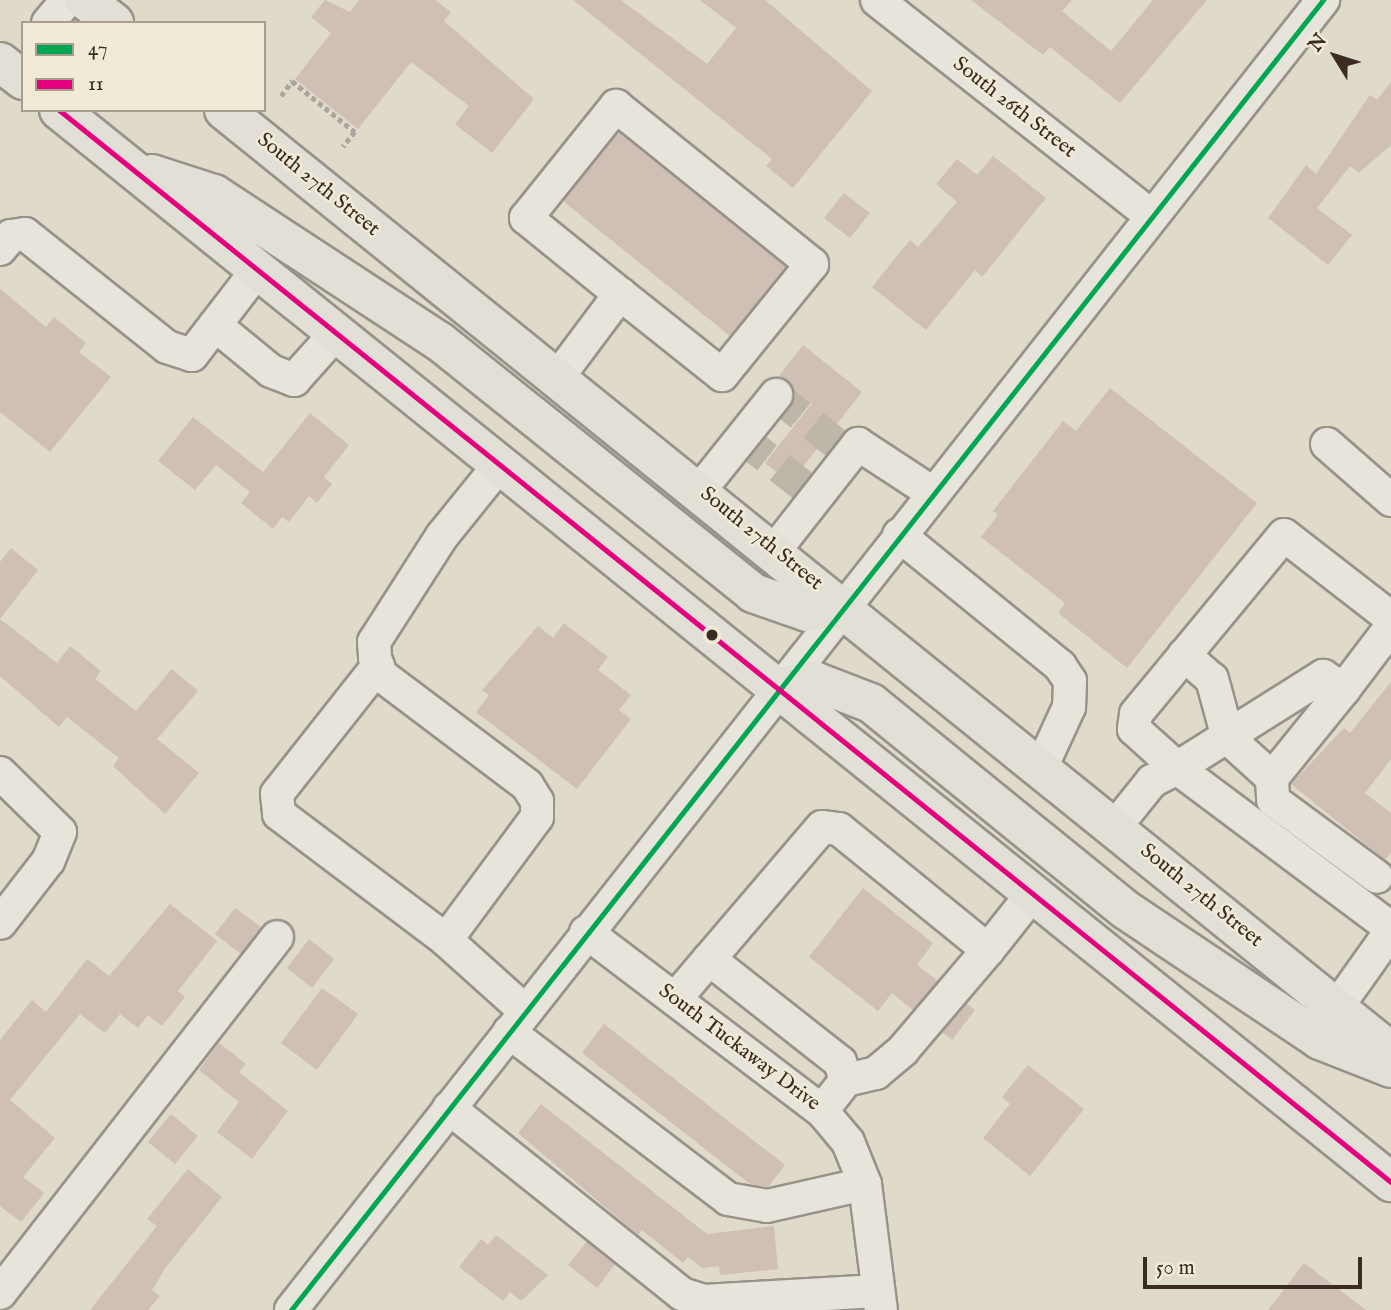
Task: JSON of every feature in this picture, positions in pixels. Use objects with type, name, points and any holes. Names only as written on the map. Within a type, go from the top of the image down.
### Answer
[{"type":"main road","points":[[86,0],[112,21]]},
{"type":"main road","points":[[61,112],[259,268],[1391,1182]]},
{"type":"main road","name":"South 27th Street","points":[[227,112],[701,490],[1391,1052]]},
{"type":"main road","points":[[126,165],[214,194],[439,341],[753,593],[807,612],[843,605]]},
{"type":"main road","points":[[779,687],[814,681],[871,703],[1126,910],[1320,1040],[1391,1068]]},
{"type":"street","points":[[50,21],[67,0]]},
{"type":"street","name":"South 26th Street","points":[[877,0],[1151,216]]},
{"type":"street","points":[[291,1310],[843,605],[1323,0]]},
{"type":"street","points":[[617,106],[811,264],[722,376],[620,294],[526,218],[617,106]]},
{"type":"street","points":[[0,249],[11,236],[25,234],[167,348],[192,355],[259,268]]},
{"type":"street","points":[[558,377],[620,294]]},
{"type":"street","points":[[215,325],[271,371],[294,380],[337,332]]},
{"type":"street","points":[[701,490],[776,395]]},
{"type":"street","points":[[775,550],[858,444],[933,493]]},
{"type":"street","points":[[1328,444],[1391,500]]},
{"type":"street","points":[[446,940],[537,817],[537,801],[527,785],[378,666],[374,642],[442,536],[501,463]]},
{"type":"street","points":[[899,535],[1060,666],[1070,681],[1069,707],[1041,768]]},
{"type":"street","points":[[1337,1007],[1391,930],[1177,768],[1134,729],[1136,714],[1284,535],[1391,618]]},
{"type":"street","points":[[1377,877],[1273,800],[1272,778],[1391,627]]},
{"type":"street","points":[[1184,655],[1212,680],[1228,738],[1272,778]]},
{"type":"street","points":[[378,666],[277,794],[279,814],[446,940],[517,1021],[728,1199],[767,1206],[865,1184]]},
{"type":"street","points":[[1115,827],[1152,781],[1228,738],[1323,676],[1344,689]]},
{"type":"street","points":[[0,773],[40,806],[60,832],[48,861],[0,923]]},
{"type":"street","points":[[675,999],[822,827],[839,829],[988,950]]},
{"type":"street","points":[[822,1111],[846,1080],[876,1073],[903,1050],[1034,892]]},
{"type":"street","name":"South Tuckaway Drive","points":[[586,932],[822,1111],[848,1142],[865,1184],[879,1301]]},
{"type":"street","points":[[0,1293],[277,937]]},
{"type":"street","points":[[709,959],[840,1062],[846,1080]]},
{"type":"street","points":[[449,1108],[682,1294],[703,1301],[879,1301]]},
{"type":"path","points":[[281,96],[292,81],[355,132],[343,147]]},
{"type":"building","points":[[325,0],[350,12],[359,0],[435,0],[451,12],[444,21],[534,99],[492,153],[455,124],[469,106],[411,62],[358,129],[295,79],[331,33],[311,17]]},
{"type":"building","points":[[573,0],[621,0],[707,64],[736,28],[700,0],[765,0],[872,91],[793,188],[766,166],[772,159]]},
{"type":"building","points":[[971,0],[1072,0],[1062,11],[1111,51],[1153,0],[1207,0],[1120,103],[1050,47],[1043,55]]},
{"type":"building","points":[[1391,82],[1391,145],[1359,173],[1350,166],[1317,208],[1352,235],[1328,265],[1268,218],[1306,165],[1316,174],[1370,95],[1377,100]]},
{"type":"building","points":[[619,132],[786,267],[730,336],[563,201]]},
{"type":"building","points":[[993,156],[1046,198],[982,277],[975,270],[926,330],[872,287],[910,240],[918,247],[957,202],[936,184],[957,159],[977,175]]},
{"type":"building","points":[[844,193],[870,213],[850,238],[824,218]]},
{"type":"building","points":[[0,289],[46,327],[54,317],[86,343],[79,352],[111,377],[50,452],[0,412]]},
{"type":"building","points":[[803,345],[862,392],[790,483],[765,463],[812,403],[779,376]]},
{"type":"building","points":[[1110,388],[1257,503],[1127,668],[1058,613],[1065,603],[981,537],[998,515],[993,511],[1063,421],[1076,431]]},
{"type":"building","points":[[310,413],[349,445],[324,477],[332,484],[317,503],[309,496],[289,522],[282,517],[273,529],[241,503],[250,492],[216,465],[195,490],[158,461],[193,417],[263,472]]},
{"type":"building","points":[[11,548],[38,570],[0,619],[0,562]]},
{"type":"building","points":[[0,619],[57,663],[70,646],[101,671],[95,679],[136,711],[172,669],[198,691],[157,739],[199,773],[165,814],[113,766],[119,758],[67,717],[59,727],[0,676]]},
{"type":"building","points":[[564,623],[608,657],[598,670],[631,695],[619,710],[631,719],[577,789],[476,712],[489,695],[482,690],[538,626],[553,638]]},
{"type":"building","points":[[1391,682],[1391,759],[1365,793],[1391,813],[1391,852],[1385,860],[1291,784],[1344,728],[1350,733]]},
{"type":"building","points":[[863,888],[933,943],[917,965],[938,981],[913,1010],[892,993],[878,1011],[809,957]]},
{"type":"building","points":[[170,904],[217,941],[178,991],[185,997],[162,1026],[148,1015],[138,1028],[120,1014],[105,1033],[80,1014],[10,1100],[55,1138],[23,1177],[44,1193],[21,1222],[0,1206],[0,1040],[32,1000],[46,1012],[87,959],[109,976]]},
{"type":"building","points":[[235,908],[261,927],[241,954],[215,934]]},
{"type":"building","points":[[309,939],[334,959],[312,988],[287,968]]},
{"type":"building","points":[[322,988],[358,1014],[317,1070],[281,1043]]},
{"type":"building","points":[[967,1004],[975,1010],[952,1040],[942,1032]]},
{"type":"building","points":[[604,1024],[785,1165],[768,1187],[750,1184],[582,1053]]},
{"type":"building","points":[[219,1043],[246,1064],[239,1072],[288,1111],[252,1159],[217,1132],[239,1102],[199,1070]]},
{"type":"building","points":[[1028,1065],[1084,1109],[1030,1176],[983,1138],[1010,1104],[1002,1097]]},
{"type":"building","points":[[541,1104],[707,1234],[774,1226],[778,1269],[720,1275],[719,1266],[702,1268],[688,1257],[683,1263],[642,1230],[638,1235],[518,1133]]},
{"type":"building","points":[[171,1114],[198,1136],[175,1164],[148,1142]]},
{"type":"building","points":[[188,1169],[222,1197],[166,1267],[152,1290],[160,1296],[148,1310],[90,1310],[157,1226],[147,1219]]},
{"type":"building","points":[[496,1235],[548,1275],[521,1301],[510,1292],[503,1301],[459,1267],[481,1239],[488,1245]]},
{"type":"building","points":[[587,1241],[615,1264],[597,1288],[568,1265]]},
{"type":"building","points":[[1304,1263],[1366,1310],[1268,1310]]},
{"type":"tunnel","points":[[776,395],[850,455]]},
{"type":"tunnel","points":[[742,438],[817,497]]},
{"type":"transit line","name":"47","points":[[291,1310],[1323,0]]},
{"type":"transit line","name":"11","points":[[61,112],[1391,1182]]}]
